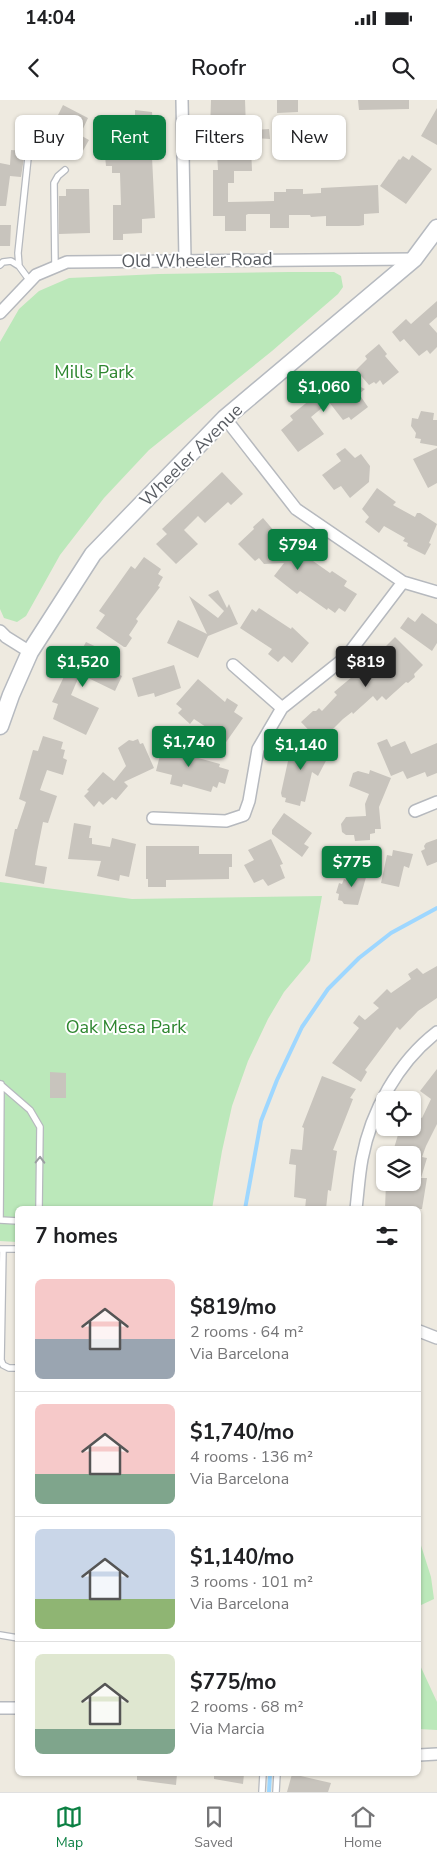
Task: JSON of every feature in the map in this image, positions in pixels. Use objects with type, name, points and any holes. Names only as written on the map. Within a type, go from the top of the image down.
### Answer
[{"type":"main road","name":"Wheeler Avenue","points":[[0,726],[30,652],[92,554],[225,418],[414,258],[437,228]]},
{"type":"street","points":[[182,100],[185,260]]},
{"type":"street","name":"Old Wheeler Road","points":[[0,313],[36,274],[68,262],[414,258]]},
{"type":"street","points":[[225,418],[296,509],[403,582],[437,592]]},
{"type":"street","points":[[153,818],[226,821],[244,815],[249,801],[258,748],[282,708],[346,656],[403,582]]},
{"type":"street","points":[[0,631],[30,652]]},
{"type":"street","points":[[233,665],[282,708]]},
{"type":"street","points":[[415,811],[437,802]]},
{"type":"street","points":[[356,1206],[362,1158],[377,1111],[388,1088],[406,1062],[437,1032]]},
{"type":"street","points":[[421,1332],[437,1338]]},
{"type":"street","points":[[0,1708],[15,1708]]},
{"type":"street","points":[[421,1755],[437,1754]]},
{"type":"lane","points":[[19,266],[18,253],[28,160]]},
{"type":"lane","points":[[55,267],[54,183],[65,170]]},
{"type":"lane","points":[[0,265],[3,262],[11,261],[19,266],[30,281]]},
{"type":"lane","points":[[0,1084],[30,1110],[40,1127],[39,1206]]},
{"type":"lane","points":[[0,1084],[0,1220],[15,1221]]},
{"type":"lane","points":[[15,1249],[1,1249],[1,1360],[3,1365],[15,1368]]},
{"type":"lane","points":[[0,1635],[15,1638]]},
{"type":"lane","points":[[262,1792],[263,1776]]},
{"type":"lane","points":[[276,1792],[277,1776]]},
{"type":"green space","name":"Mills Park","points":[[334,272],[341,276],[343,287],[338,294],[272,351],[149,450],[104,498],[60,555],[26,616],[17,622],[4,618],[0,609],[0,342],[19,309],[39,291],[69,278],[159,274]]},
{"type":"green space","name":"Oak Mesa Park","points":[[0,882],[132,899],[322,896],[310,961],[284,992],[268,1019],[248,1061],[232,1106],[213,1206],[15,1206],[15,1242],[0,1241]]},
{"type":"green space","points":[[421,1545],[431,1577],[434,1599],[421,1605]]},
{"type":"green space","points":[[421,1667],[437,1702],[437,1730],[421,1729]]},
{"type":"building","points":[[211,100],[245,100],[246,115],[211,115]]},
{"type":"building","points":[[277,100],[298,100],[298,112],[277,113]]},
{"type":"building","points":[[358,100],[409,100],[409,109],[359,110]]},
{"type":"building","points":[[63,105],[82,115],[58,115]]},
{"type":"building","points":[[437,108],[437,145],[421,136]]},
{"type":"building","points":[[135,110],[152,112],[152,115],[135,115]]},
{"type":"building","points":[[83,115],[88,118],[83,129]]},
{"type":"building","points":[[262,129],[269,129],[270,139],[262,138]]},
{"type":"building","points":[[83,137],[89,140],[83,151]]},
{"type":"building","points":[[11,150],[15,150],[15,160],[24,160],[21,177],[10,176],[6,206],[0,206],[0,163],[10,165]]},
{"type":"building","points":[[412,155],[432,169],[406,204],[380,186],[399,159],[403,156],[409,160]]},
{"type":"building","points":[[105,160],[152,160],[155,218],[142,219],[142,233],[123,234],[123,240],[113,240],[113,205],[121,205],[120,173],[112,173],[112,166],[106,166]]},
{"type":"building","points":[[217,160],[252,160],[252,171],[234,171],[234,183],[228,183],[228,202],[274,201],[274,192],[286,192],[286,189],[303,189],[303,194],[321,193],[321,188],[378,185],[379,213],[364,214],[364,225],[359,226],[326,226],[326,216],[289,215],[289,228],[270,228],[270,214],[248,214],[246,215],[246,231],[225,231],[225,216],[213,216],[213,170],[218,170]]},
{"type":"building","points":[[66,189],[89,189],[90,233],[59,234],[59,196],[66,196]]},
{"type":"building","points":[[0,225],[11,225],[10,246],[0,246]]},
{"type":"building","points":[[437,301],[437,317],[429,324],[437,333],[437,347],[430,354],[427,350],[419,356],[404,339],[400,342],[392,332],[406,319],[411,324]]},
{"type":"building","points":[[379,344],[387,354],[385,356],[399,372],[383,385],[380,380],[376,384],[374,382],[369,385],[356,370],[367,359],[365,356]]},
{"type":"building","points":[[345,380],[365,389],[359,394],[368,407],[351,420],[349,417],[343,420],[329,402],[311,417],[324,434],[298,452],[281,430],[293,420],[290,416],[331,383],[335,388]]},
{"type":"building","points":[[421,411],[434,413],[433,420],[437,420],[437,446],[420,443],[421,439],[415,438],[416,433],[411,426],[412,418],[418,419]]},
{"type":"building","points":[[345,448],[355,458],[361,454],[370,466],[369,482],[350,498],[341,486],[334,490],[322,475],[341,461],[336,454]]},
{"type":"building","points":[[437,448],[437,483],[428,488],[413,459]]},
{"type":"building","points":[[222,472],[243,494],[231,505],[228,502],[205,523],[198,516],[184,530],[198,544],[176,564],[156,544],[167,534],[162,529]]},
{"type":"building","points":[[377,488],[396,502],[393,505],[415,517],[417,513],[420,513],[437,524],[429,543],[431,544],[425,555],[407,546],[408,543],[403,541],[405,538],[384,526],[379,533],[365,522],[369,517],[362,509]]},
{"type":"building","points":[[263,518],[275,532],[271,536],[289,556],[290,553],[302,561],[306,556],[330,573],[332,571],[347,581],[344,586],[357,594],[345,612],[339,608],[335,613],[328,608],[327,610],[300,591],[297,594],[274,576],[284,563],[264,564],[259,558],[255,561],[238,544]]},
{"type":"building","points":[[144,557],[161,569],[158,574],[163,577],[158,586],[160,587],[136,619],[138,621],[129,635],[132,638],[124,647],[96,628],[105,615],[99,611],[131,566],[135,569]]},
{"type":"building","points":[[218,590],[227,608],[229,604],[238,624],[208,636],[198,658],[167,643],[178,620],[207,634],[189,596],[218,618],[224,611],[208,595]]},
{"type":"building","points":[[259,608],[291,629],[292,627],[309,643],[292,663],[284,656],[278,662],[268,654],[272,649],[240,628],[252,609],[256,612]]},
{"type":"building","points":[[422,613],[437,624],[437,643],[432,651],[400,628],[408,617],[415,622]]},
{"type":"building","points":[[395,637],[423,665],[414,674],[415,677],[408,683],[406,682],[386,700],[382,696],[377,701],[373,696],[353,714],[352,712],[343,719],[320,742],[301,722],[313,711],[319,708],[322,711],[337,695],[334,692],[383,651]]},
{"type":"building","points":[[86,642],[105,651],[102,657],[108,660],[104,668],[122,676],[115,691],[80,674],[71,695],[99,708],[86,735],[53,719],[58,704],[52,702],[76,651],[80,653]]},
{"type":"building","points":[[174,665],[181,688],[155,697],[154,693],[138,697],[132,678]]},
{"type":"building","points":[[198,679],[225,702],[227,698],[238,705],[234,712],[243,718],[224,745],[216,740],[218,735],[194,719],[190,724],[178,713],[182,709],[176,704]]},
{"type":"building","points":[[43,736],[63,742],[61,749],[65,750],[63,758],[67,760],[63,775],[47,770],[40,790],[57,796],[48,823],[43,822],[35,865],[47,867],[44,884],[5,876],[15,829],[17,829],[26,802],[19,799],[33,750],[38,751]]},
{"type":"building","points":[[291,736],[328,757],[318,776],[312,772],[305,802],[301,801],[300,806],[285,802],[286,798],[282,797],[281,793],[288,761],[293,752],[285,748]]},
{"type":"building","points":[[138,739],[140,744],[143,743],[154,768],[124,782],[128,786],[116,800],[112,797],[103,805],[99,801],[94,807],[84,796],[89,791],[87,790],[103,772],[114,781],[126,766],[118,748],[129,740]]},
{"type":"building","points":[[164,739],[181,742],[180,745],[193,750],[191,756],[220,764],[219,767],[229,770],[225,784],[219,782],[217,788],[213,786],[211,792],[183,784],[182,787],[170,784],[172,775],[156,771]]},
{"type":"building","points":[[387,739],[391,747],[405,741],[411,754],[437,743],[437,773],[427,777],[425,772],[407,779],[403,771],[391,776],[377,743]]},
{"type":"building","points":[[370,770],[391,778],[379,807],[381,829],[375,829],[375,833],[370,834],[370,840],[355,841],[354,835],[346,835],[342,832],[341,824],[346,817],[366,816],[365,804],[369,794],[349,786],[353,773],[358,771],[369,774]]},
{"type":"building","points":[[284,813],[312,833],[304,844],[309,847],[302,857],[272,834],[272,830]]},
{"type":"building","points":[[74,823],[91,826],[89,838],[92,838],[92,844],[110,847],[112,838],[136,844],[129,877],[120,875],[119,881],[97,876],[101,861],[68,859]]},
{"type":"building","points":[[271,839],[283,864],[280,865],[285,878],[268,886],[263,879],[254,883],[244,865],[254,860],[248,850]]},
{"type":"building","points":[[437,839],[437,862],[427,866],[421,851],[425,849],[426,843]]},
{"type":"building","points":[[146,846],[199,846],[199,854],[232,854],[232,867],[229,867],[229,879],[166,880],[166,887],[148,887],[148,879],[146,879]]},
{"type":"building","points":[[393,850],[413,854],[409,868],[404,866],[399,887],[381,883],[387,855],[392,856]]},
{"type":"building","points":[[350,869],[367,874],[358,905],[344,904],[338,900],[339,894],[336,893],[339,883],[342,884],[344,879],[346,880]]},
{"type":"building","points":[[437,966],[437,998],[418,1011],[400,1030],[397,1027],[365,1070],[367,1072],[361,1082],[332,1063],[359,1028],[353,1023],[359,1015],[365,1020],[379,1008],[373,1003],[387,989],[391,993],[411,979],[408,974],[417,968],[423,974]]},
{"type":"building","points":[[437,1069],[437,1124],[422,1157],[427,1158],[421,1178],[421,1146],[395,1146],[398,1136],[421,1136],[421,1118],[431,1099],[420,1091]]},
{"type":"building","points":[[50,1072],[66,1073],[66,1098],[50,1098]]},
{"type":"building","points":[[322,1076],[356,1089],[350,1098],[353,1099],[333,1150],[337,1151],[331,1191],[328,1190],[326,1206],[305,1206],[306,1199],[294,1197],[296,1165],[289,1164],[291,1149],[302,1150],[304,1128],[302,1127]]},
{"type":"building","points":[[421,1178],[427,1178],[422,1209],[421,1206],[385,1206],[386,1191],[421,1191]]},
{"type":"building","points":[[137,1776],[177,1776],[176,1785],[137,1780]]},
{"type":"building","points":[[214,1776],[244,1776],[243,1784],[214,1779]]},
{"type":"building","points":[[291,1776],[301,1776],[331,1783],[328,1792],[287,1792]]},
{"type":"waterway","points":[[246,1206],[261,1121],[277,1080],[302,1027],[328,989],[359,958],[391,933],[437,908]]},
{"type":"waterway","points":[[269,1792],[270,1776]]}]
